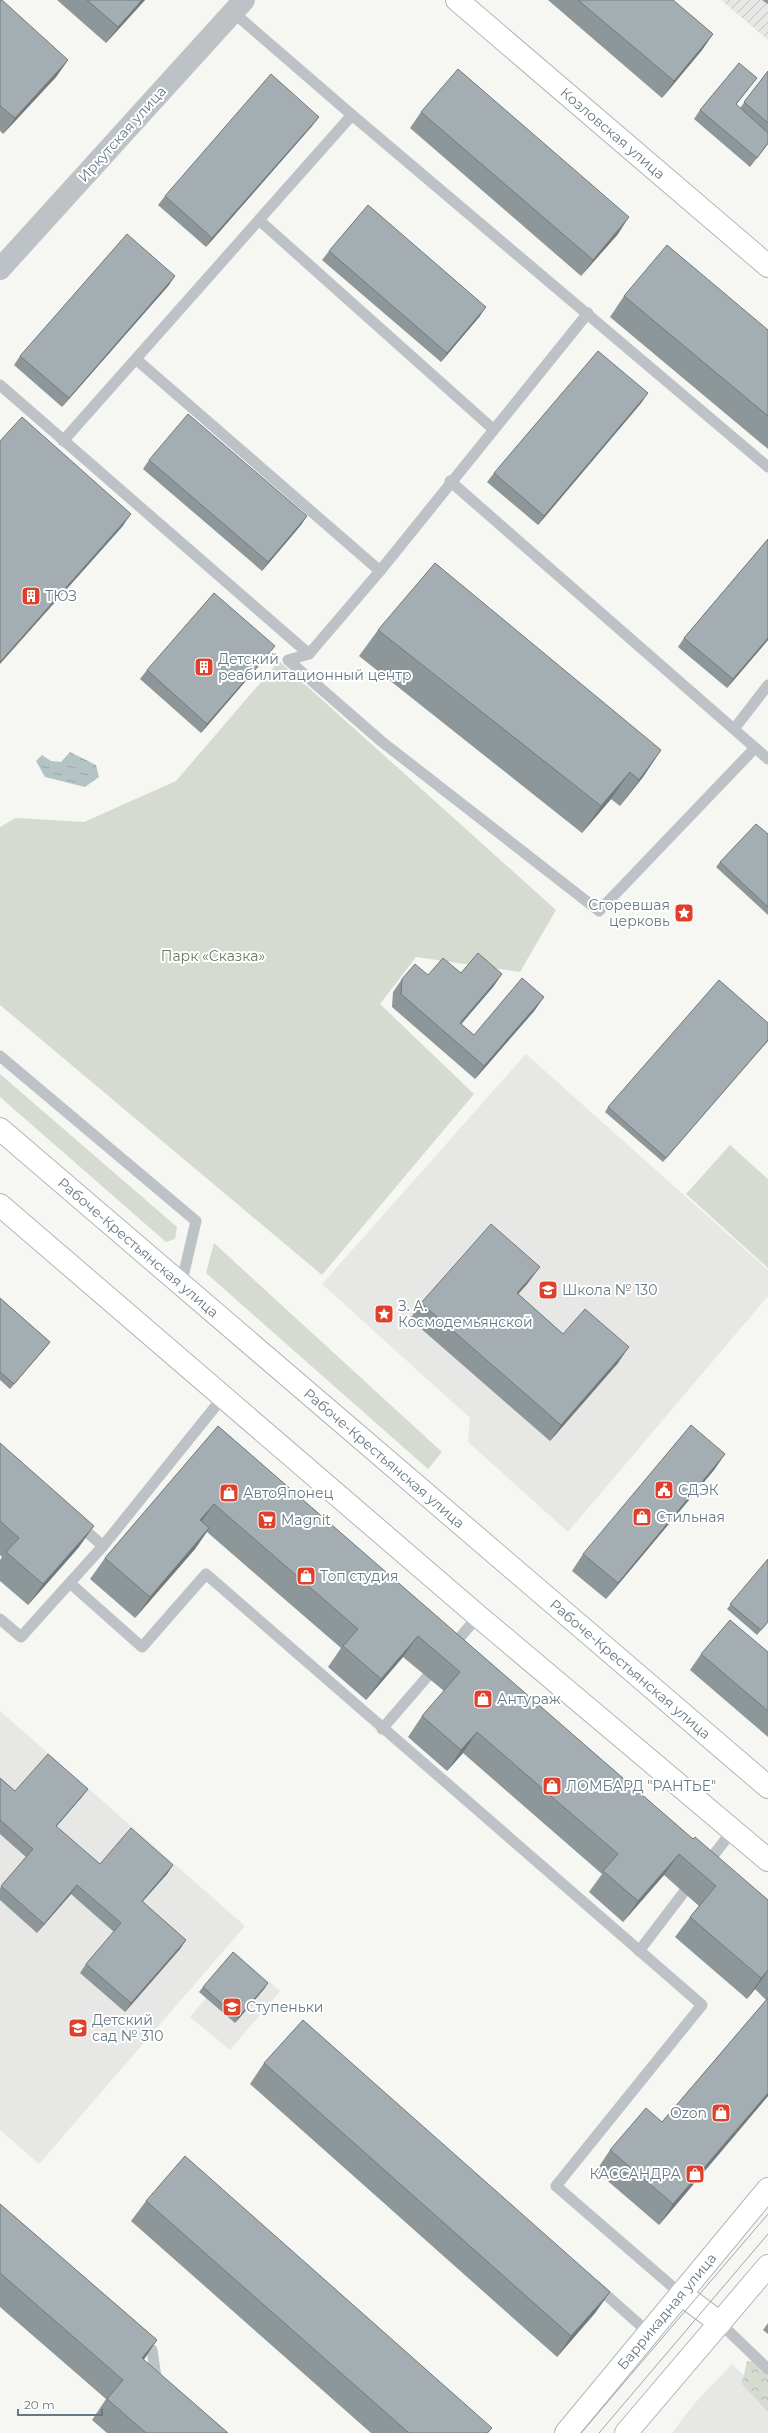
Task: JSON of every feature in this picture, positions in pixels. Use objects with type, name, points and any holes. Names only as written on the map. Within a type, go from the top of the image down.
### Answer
[{"type":"main road","name":"Козловская улица","points":[[457,0],[768,266]]},
{"type":"main road","name":"Рабоче-Крестьянская улица","points":[[0,1129],[768,1787]]},
{"type":"main road","points":[[0,1205],[478,1616],[768,1860]]},
{"type":"main road","name":"Баррикадная улица","points":[[566,2433],[768,2189]]},
{"type":"main road","points":[[626,2433],[768,2266]]},
{"type":"main road","points":[[681,2294],[720,2323]]},
{"type":"street","name":"Иркутская улица","points":[[0,269],[239,6]]},
{"type":"lane","points":[[239,6],[352,115],[588,313],[768,467]]},
{"type":"lane","points":[[63,441],[137,360],[352,115]]},
{"type":"lane","points":[[259,220],[493,429]]},
{"type":"lane","points":[[588,313],[450,481],[380,571],[309,654],[288,660],[381,741],[599,911],[755,748]]},
{"type":"lane","points":[[137,360],[380,571]]},
{"type":"lane","points":[[0,385],[309,654]]},
{"type":"lane","points":[[450,481],[768,759]]},
{"type":"lane","points":[[734,729],[768,686]]},
{"type":"lane","points":[[0,1056],[196,1221],[181,1285]]},
{"type":"lane","points":[[0,1619],[21,1637],[71,1584],[103,1546],[223,1397]]},
{"type":"lane","points":[[69,1516],[103,1546]]},
{"type":"lane","points":[[71,1584],[142,1647],[206,1574],[382,1729],[702,2005],[556,2186],[681,2294]]},
{"type":"lane","points":[[445,1655],[478,1616]]},
{"type":"lane","points":[[382,1729],[427,1677]]},
{"type":"lane","points":[[699,1874],[733,1830]]},
{"type":"lane","points":[[639,1951],[684,1892]]},
{"type":"lane","points":[[590,2280],[649,2333]]},
{"type":"lane","points":[[720,2323],[768,2369]]},
{"type":"lane","points":[[128,2329],[152,2350],[157,2386],[163,2390]]},
{"type":"shaded area","points":[[721,0],[768,0],[768,40]]},
{"type":"shaded area","name":"Школа № 130","points":[[526,1054],[768,1270],[768,1296],[568,1532],[468,1442],[470,1418],[322,1284]]},
{"type":"shaded area","name":"Детский сад № 310","points":[[0,1711],[245,1926],[39,2164],[0,2130]]},
{"type":"shaded area","name":"Ступеньки","points":[[234,1951],[280,1991],[230,2050],[190,2017],[206,1998],[199,1992]]},
{"type":"shaded area","points":[[732,2364],[768,2398],[768,2433],[672,2433],[694,2404]]},
{"type":"green space","name":"Парк «Сказка»","points":[[279,661],[556,910],[520,972],[416,957],[380,1004],[474,1094],[322,1275],[0,1005],[0,827],[16,818],[84,822],[176,781]]},
{"type":"green space","points":[[0,1074],[177,1227],[175,1239],[166,1242],[0,1097]]},
{"type":"green space","points":[[730,1145],[768,1179],[768,1268],[686,1194]]},
{"type":"green space","points":[[214,1243],[442,1452],[428,1469],[206,1273]]},
{"type":"green space","points":[[747,2361],[768,2361],[768,2412],[742,2384]]},
{"type":"water","points":[[70,752],[96,765],[99,777],[85,787],[45,777],[36,761],[42,755],[51,761],[61,762]]},
{"type":"building","points":[[0,0],[2,0],[68,60],[15,118],[0,106]]},
{"type":"building","points":[[87,0],[142,0],[118,27]]},
{"type":"building","points":[[578,0],[673,0],[713,34],[674,81]]},
{"type":"building","points":[[739,63],[757,78],[736,104],[768,133],[768,143],[757,158],[700,110]]},
{"type":"building","points":[[458,69],[629,217],[593,260],[421,112]]},
{"type":"building","points":[[768,71],[768,123],[744,102]]},
{"type":"building","points":[[271,74],[319,117],[212,238],[165,196]]},
{"type":"building","points":[[368,205],[486,307],[447,353],[329,251]]},
{"type":"building","points":[[127,234],[175,276],[69,398],[20,356]]},
{"type":"building","points":[[667,245],[768,330],[768,416],[624,296]]},
{"type":"building","points":[[598,351],[648,393],[544,516],[494,473]]},
{"type":"building","points":[[188,414],[307,516],[268,562],[149,460]]},
{"type":"building","name":"ТЮЗ","points":[[22,417],[131,514],[0,662],[0,441]]},
{"type":"building","points":[[768,539],[768,638],[733,679],[684,638]]},
{"type":"building","points":[[435,563],[661,750],[639,780],[630,772],[601,806],[378,630]]},
{"type":"building","name":"Детский реабилитационный центр","points":[[214,593],[275,646],[207,724],[147,670]]},
{"type":"building","points":[[756,824],[768,834],[768,907],[720,862]]},
{"type":"building","points":[[478,953],[502,974],[460,1023],[474,1035],[522,978],[544,997],[484,1066],[401,994],[402,979],[415,964],[428,975],[443,958],[461,973]]},
{"type":"building","points":[[719,980],[768,1023],[768,1040],[666,1158],[608,1107]]},
{"type":"building","points":[[491,1224],[540,1267],[517,1293],[563,1334],[585,1309],[629,1347],[561,1425],[421,1303]]},
{"type":"building","points":[[0,1298],[50,1342],[14,1384],[0,1372]]},
{"type":"building","points":[[691,1425],[725,1454],[618,1583],[583,1554]]},
{"type":"building","points":[[218,1426],[693,1839],[695,1837],[768,1900],[768,1970],[761,1978],[690,1917],[716,1886],[679,1854],[638,1901],[603,1871],[618,1854],[477,1732],[461,1750],[422,1716],[460,1672],[418,1636],[381,1679],[343,1646],[358,1629],[214,1504],[200,1520],[209,1528],[150,1597],[105,1558]]},
{"type":"building","points":[[0,1443],[94,1526],[43,1584],[6,1552],[19,1538],[0,1521]]},
{"type":"building","points":[[768,1559],[768,1622],[761,1630],[730,1604]]},
{"type":"building","points":[[730,1620],[768,1652],[768,1711],[701,1654]]},
{"type":"building","points":[[48,1754],[88,1789],[56,1826],[100,1864],[131,1828],[173,1865],[142,1901],[186,1940],[131,2003],[86,1964],[121,1923],[77,1885],[44,1924],[1,1886],[33,1849],[0,1820],[0,1778],[15,1791]]},
{"type":"building","points":[[233,1952],[268,1983],[238,2018],[203,1987]]},
{"type":"building","points":[[768,1998],[768,2093],[673,2204],[610,2150],[646,2108],[662,2122]]},
{"type":"building","points":[[303,2020],[610,2292],[571,2336],[264,2063]]},
{"type":"building","points":[[185,2156],[492,2428],[487,2433],[409,2433],[146,2201]]},
{"type":"building","points":[[0,2204],[157,2340],[142,2358],[228,2433],[146,2433],[107,2399],[123,2380],[0,2273]]},
{"type":"tram line","points":[[581,2433],[768,2214]]},
{"type":"tram line","points":[[599,2433],[768,2234]]},
{"type":"place","name":"ТЮЗ","points":[[31,596]]},
{"type":"place","name":"Детский реабилитационный центр","points":[[204,667]]},
{"type":"place","name":"Сгоревшая церковь","points":[[684,913]]},
{"type":"place","name":"Школа № 130","points":[[548,1290]]},
{"type":"place","name":"З. А. Космодемьянской","points":[[384,1314]]},
{"type":"place","name":"СДЭК","points":[[664,1490]]},
{"type":"place","name":"АвтоЯпонец","points":[[229,1493]]},
{"type":"place","name":"Стильная","points":[[642,1517]]},
{"type":"place","name":"Magnit","points":[[267,1520]]},
{"type":"place","name":"Топ студия","points":[[306,1576]]},
{"type":"place","name":"Антураж","points":[[483,1699]]},
{"type":"place","name":"ЛОМБАРД \"РАНТЬЕ\"","points":[[552,1786]]},
{"type":"place","name":"Ступеньки","points":[[232,2007]]},
{"type":"place","name":"Детский сад № 310","points":[[78,2028]]},
{"type":"place","name":"Ozon","points":[[721,2113]]},
{"type":"place","name":"КАССАНДРА","points":[[695,2174]]}]
